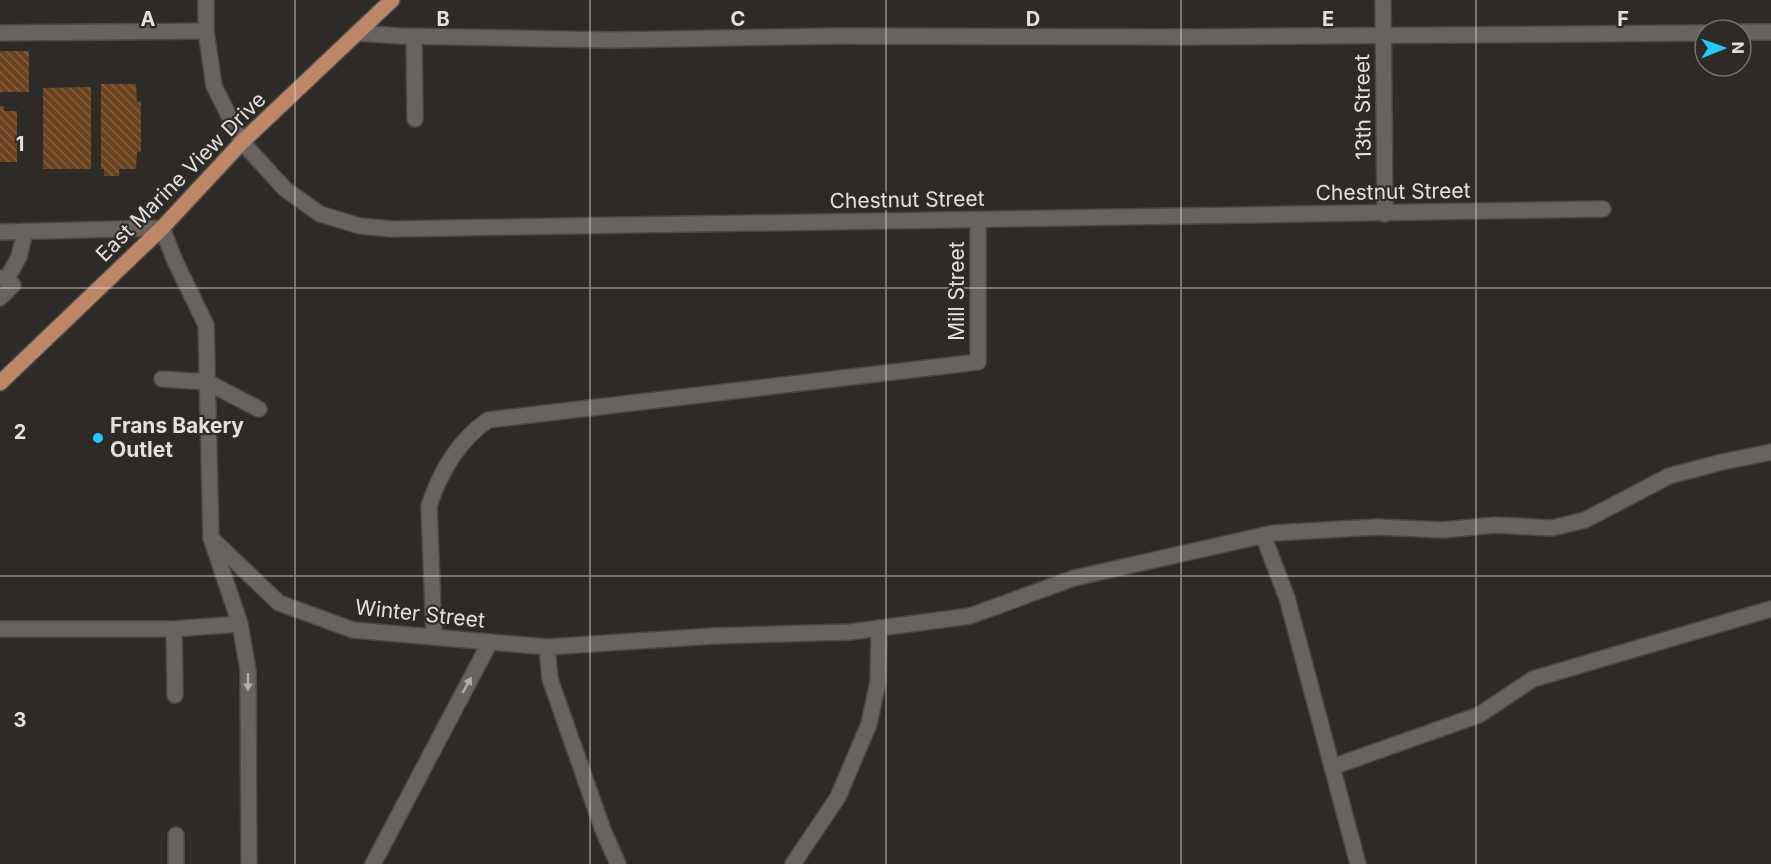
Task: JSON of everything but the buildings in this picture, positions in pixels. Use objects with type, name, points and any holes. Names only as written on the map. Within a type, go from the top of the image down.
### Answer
[{"type":"main road","name":"East Marine View Drive","points":[[0,383],[162,228],[242,142],[357,33],[385,2]]},
{"type":"street","name":"Chestnut Street","points":[[206,0],[206,31],[214,86],[242,142],[285,189],[320,214],[360,226],[392,229],[1603,209]]},
{"type":"street","name":"13th Street","points":[[1383,0],[1385,214]]},
{"type":"street","points":[[0,33],[206,31]]},
{"type":"street","points":[[1753,32],[1771,32]]},
{"type":"street","points":[[357,33],[414,37],[611,40],[836,36],[1383,36],[1693,33]]},
{"type":"street","points":[[414,37],[415,119]]},
{"type":"street","name":"Mill Street","points":[[434,637],[429,506],[435,485],[445,467],[476,429],[488,420],[978,362],[978,220]]},
{"type":"street","points":[[0,232],[162,228],[206,325],[211,538],[240,624],[248,670],[249,864]]},
{"type":"street","points":[[0,298],[13,285],[3,278],[20,257],[25,231]]},
{"type":"street","points":[[162,379],[207,382],[259,409]]},
{"type":"street","name":"Winter Street","points":[[211,538],[279,603],[353,630],[547,647],[713,636],[850,632],[970,616],[1074,579],[1274,533],[1377,527],[1443,530],[1495,525],[1552,528],[1585,520],[1669,476],[1771,452]]},
{"type":"street","points":[[1263,535],[1287,598],[1358,864]]},
{"type":"street","points":[[1332,767],[1479,715],[1533,680],[1771,609]]},
{"type":"street","points":[[0,629],[174,628],[240,624]]},
{"type":"street","points":[[174,628],[175,695]]},
{"type":"street","points":[[792,864],[838,797],[869,724],[878,682],[879,628]]},
{"type":"street","points":[[373,864],[490,642]]},
{"type":"street","points":[[547,647],[550,680],[603,830],[618,864]]},
{"type":"street","points":[[176,835],[176,864]]},
{"type":"place","name":"Frans Bakery Outlet","points":[[98,438]]}]
